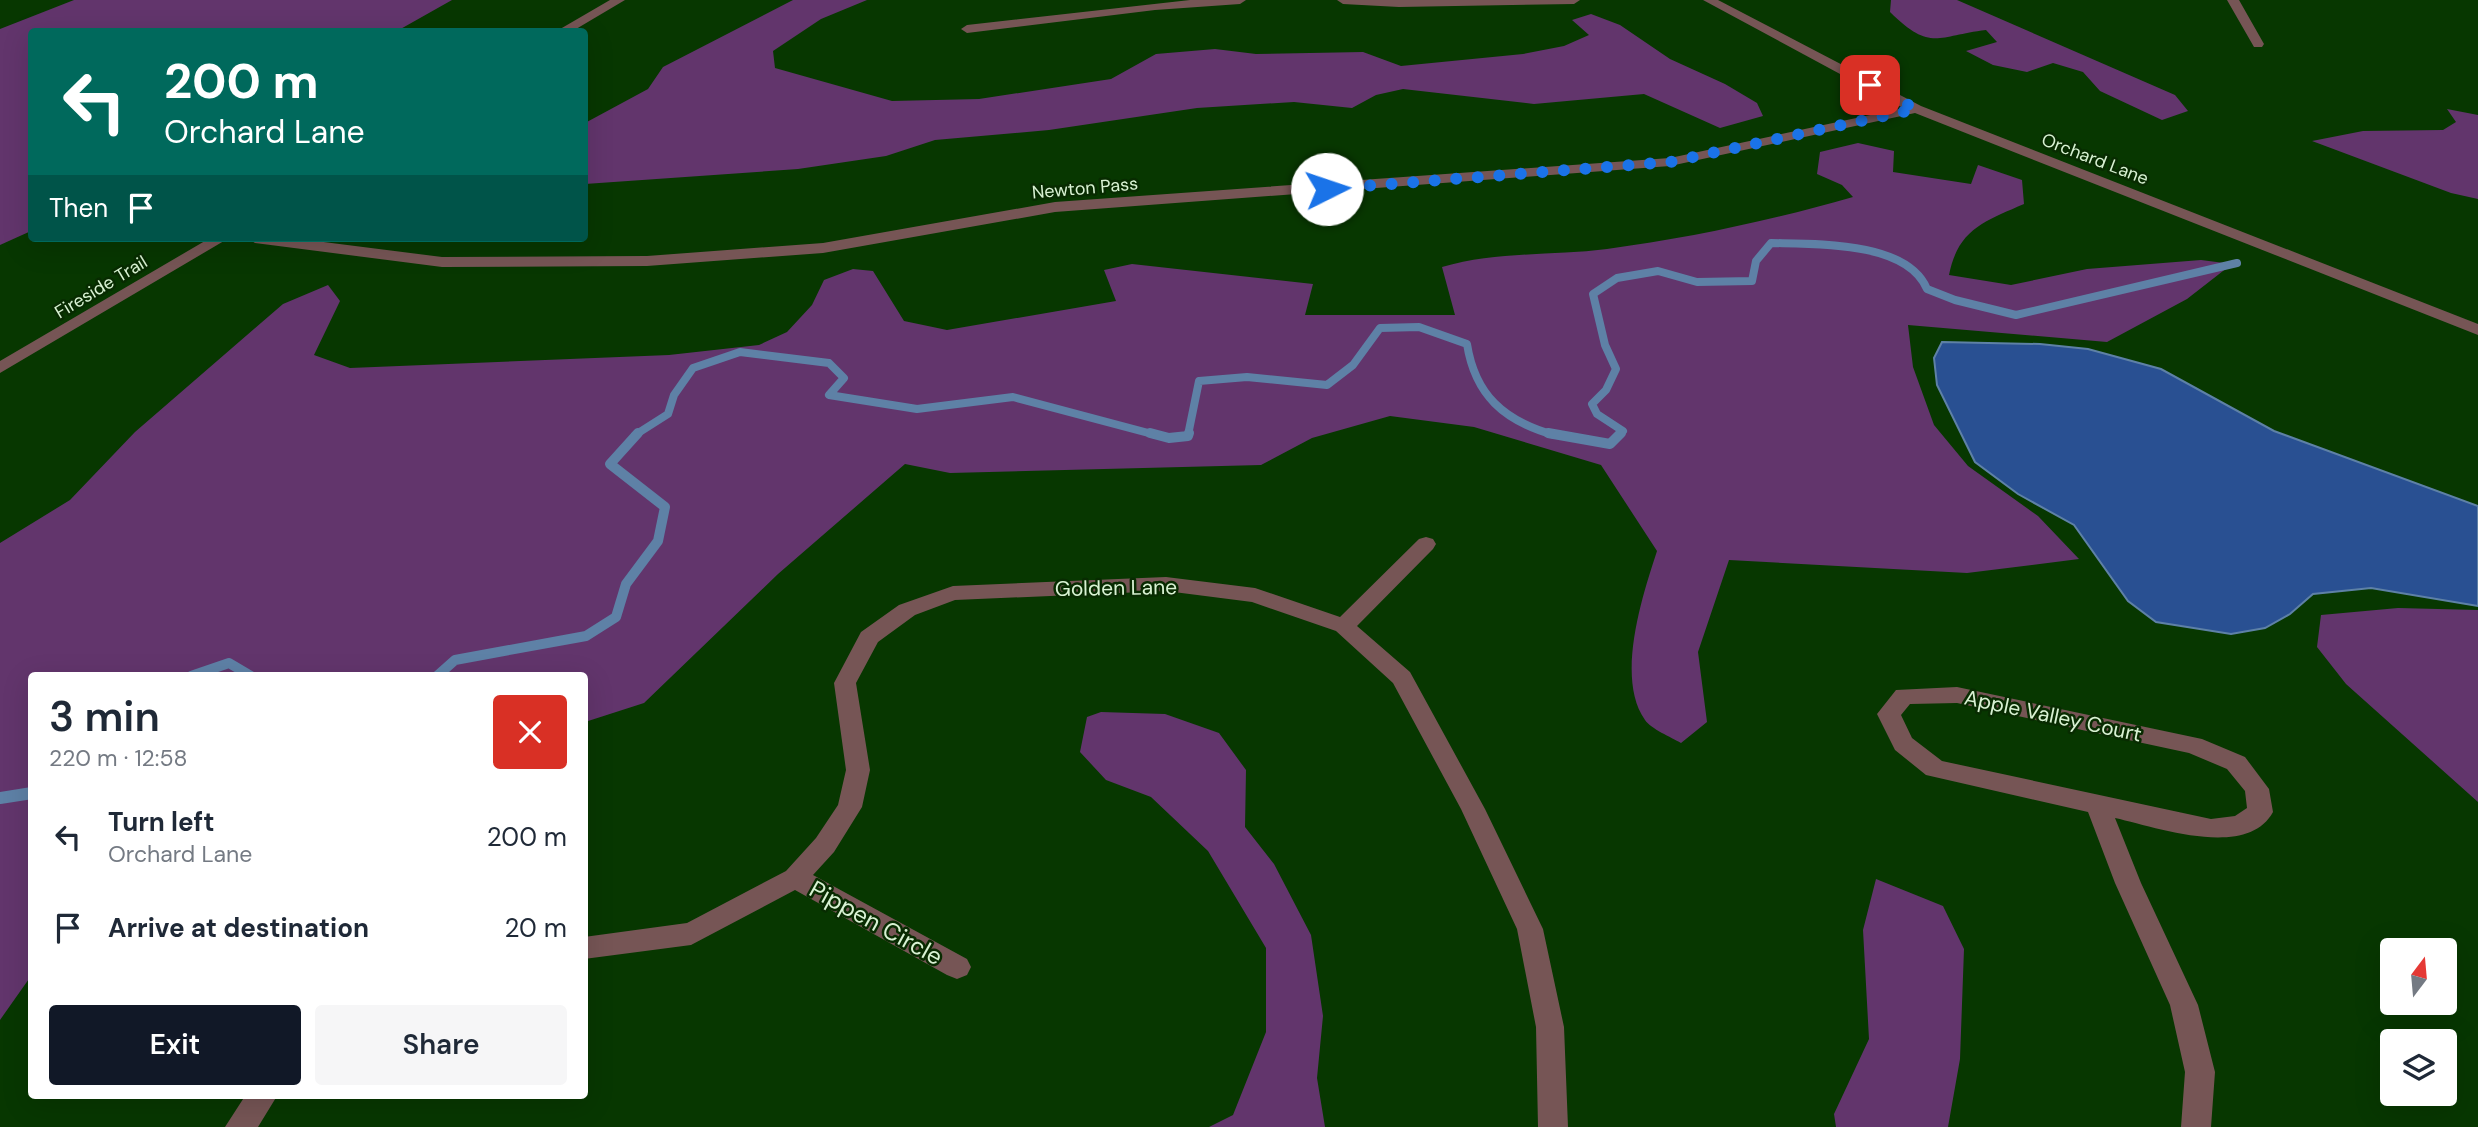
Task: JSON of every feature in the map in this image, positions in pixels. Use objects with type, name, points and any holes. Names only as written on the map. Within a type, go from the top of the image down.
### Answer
[{"type":"street","points":[[568,28],[620,0]]},
{"type":"street","points":[[967,29],[1155,6],[1240,0]]},
{"type":"street","points":[[1343,0],[1441,3],[1574,0]]},
{"type":"street","name":"Orchard Lane","points":[[1709,0],[1916,109],[2478,330]]},
{"type":"street","points":[[2232,0],[2258,44]]},
{"type":"street","name":"Newton Pass","points":[[287,242],[442,262],[646,261],[823,248],[1055,208],[1670,162],[1916,109]]},
{"type":"street","name":"Fireside Trail","points":[[0,368],[214,242]]},
{"type":"street","points":[[1344,626],[1426,544]]},
{"type":"street","name":"Golden Lane","points":[[588,947],[691,934],[795,878],[825,845],[850,807],[858,769],[845,683],[869,637],[906,610],[953,593],[1167,584],[1255,595],[1344,626],[1402,678],[1473,809],[1530,929],[1550,1027],[1553,1127]]},
{"type":"street","name":"Apple Valley Court","points":[[1957,695],[2194,745],[2236,763],[2258,789],[2260,813],[2241,825],[2211,829],[2098,805],[1935,769],[1903,744],[1889,714],[1904,696],[1957,695]]},
{"type":"street","points":[[2098,805],[2128,883],[2184,1005],[2200,1072],[2196,1127]]},
{"type":"street","name":"Pippen Circle","points":[[795,878],[957,967]]},
{"type":"street","points":[[240,1127],[260,1099]]},
{"type":"shaded area","points":[[74,0],[452,0],[402,28],[28,28],[28,232],[0,245],[0,29]]},
{"type":"shaded area","points":[[793,0],[867,0],[821,19],[773,51],[775,68],[892,101],[979,99],[1111,79],[1156,54],[1215,49],[1256,54],[1363,52],[1401,66],[1523,54],[1564,46],[1589,35],[1572,20],[1591,14],[1620,25],[1670,59],[1725,84],[1757,103],[1763,116],[1720,128],[1644,94],[1534,104],[1403,89],[1376,95],[1352,108],[1294,102],[1197,108],[1049,130],[935,140],[886,156],[798,169],[588,184],[588,121],[648,89],[663,67]]},
{"type":"shaded area","points":[[1891,0],[1957,0],[2175,95],[2188,111],[2162,120],[2100,91],[2083,72],[2053,63],[2027,72],[1993,65],[1966,51],[1997,42],[1986,30],[1944,37],[1925,37],[1915,33],[1890,12]]},
{"type":"shaded area","points":[[2447,109],[2478,115],[2478,199],[2451,193],[2312,141],[2363,131],[2443,130],[2456,122]]},
{"type":"shaded area","points":[[1858,143],[1894,151],[1893,172],[1971,184],[1978,165],[2022,180],[2024,204],[1986,222],[1966,237],[1953,259],[1949,275],[2011,285],[2087,269],[2201,260],[2232,264],[2187,299],[2107,342],[1908,325],[1913,367],[1934,425],[1968,466],[2038,516],[2079,559],[1967,573],[1729,560],[1698,652],[1707,722],[1681,743],[1648,723],[1636,702],[1632,682],[1634,636],[1657,551],[1601,465],[1474,427],[1390,416],[1312,438],[1261,465],[950,473],[905,464],[778,574],[644,703],[588,721],[588,672],[28,672],[28,980],[0,1020],[0,543],[70,500],[135,432],[283,304],[328,285],[340,301],[314,355],[350,368],[669,355],[759,345],[787,332],[812,305],[824,280],[853,269],[873,271],[904,321],[947,330],[1116,301],[1104,270],[1132,264],[1313,284],[1305,315],[1455,315],[1442,267],[1483,258],[1607,249],[1700,234],[1853,197],[1842,185],[1817,174],[1820,152]]},
{"type":"shaded area","points":[[2398,608],[2478,610],[2478,802],[2346,684],[2317,647],[2321,615]]},
{"type":"shaded area","points":[[1101,712],[1165,714],[1219,733],[1246,770],[1245,827],[1274,864],[1311,935],[1323,1016],[1317,1078],[1325,1127],[1209,1127],[1233,1115],[1266,1032],[1266,948],[1208,851],[1151,797],[1106,780],[1080,752],[1087,717]]},
{"type":"shaded area","points":[[1876,879],[1943,906],[1964,949],[1960,1059],[1948,1127],[1836,1127],[1834,1114],[1869,1039],[1863,930]]},
{"type":"water","points":[[1942,342],[2040,344],[2088,349],[2161,369],[2274,431],[2478,506],[2478,606],[2371,588],[2313,594],[2290,614],[2265,628],[2231,634],[2156,622],[2128,601],[2074,525],[2018,494],[1975,462],[1937,385],[1934,358]]},
{"type":"waterway","points":[[1548,433],[1610,444],[1623,431],[1597,414],[1592,404],[1606,390],[1616,369],[1605,345],[1593,294],[1617,278],[1658,271],[1697,282],[1752,281],[1756,261],[1771,243],[1835,245],[1881,254],[1901,262],[1916,273],[1927,289],[1955,300],[2016,315],[2237,263]]},
{"type":"waterway","points":[[1188,435],[1199,381],[1247,377],[1327,385],[1353,365],[1380,328],[1419,327],[1467,344],[1477,378],[1495,403],[1520,422],[1548,433]]},
{"type":"waterway","points":[[638,433],[668,414],[674,395],[693,368],[740,352],[829,363],[844,378],[829,395],[917,409],[1013,397],[1156,435]]},
{"type":"waterway","points":[[442,672],[455,660],[586,636],[616,617],[626,584],[658,541],[665,507],[610,464],[638,433]]},
{"type":"waterway","points":[[1150,433],[1169,438],[1188,436],[1189,433]]},
{"type":"waterway","points":[[1548,433],[1554,435]]},
{"type":"waterway","points":[[203,672],[229,663],[244,672]]},
{"type":"waterway","points":[[0,798],[28,794]]},
{"type":"route","points":[[1327,189],[1670,162],[1916,109],[1870,85]]}]
